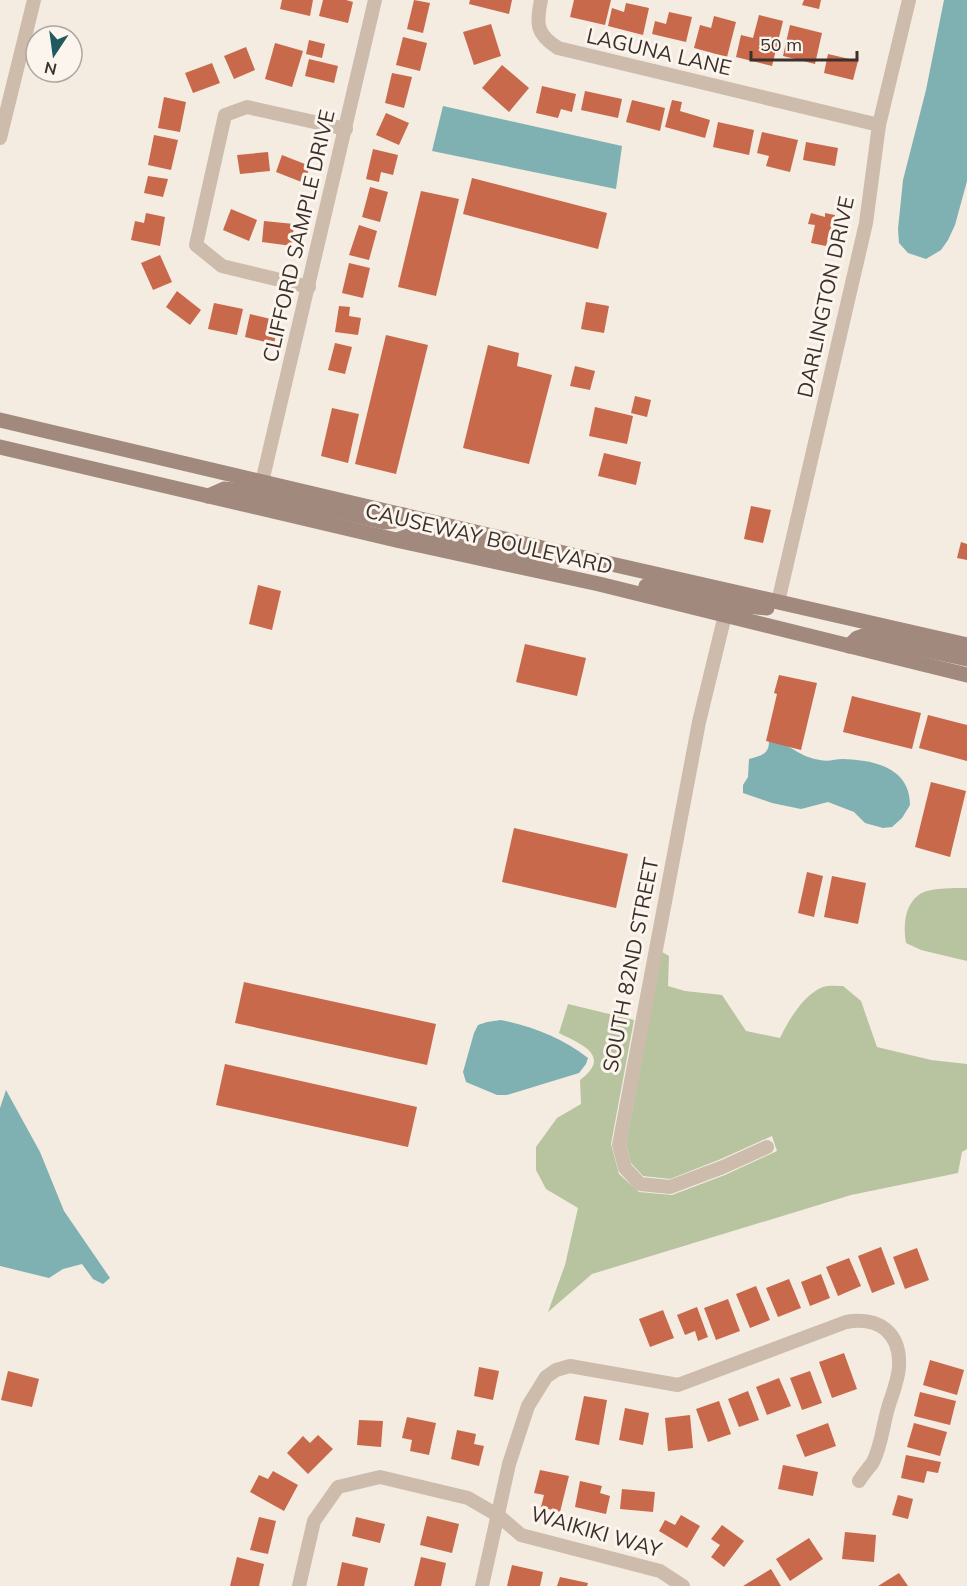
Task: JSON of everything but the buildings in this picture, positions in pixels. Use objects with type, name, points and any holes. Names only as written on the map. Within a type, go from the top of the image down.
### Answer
[{"type":"main road","name":"CAUSEWAY BOULEVARD","points":[[0,420],[778,603],[967,645]]},
{"type":"main road","name":"CAUSEWAY BOULEVARD","points":[[0,447],[396,540],[599,584],[967,675]]},
{"type":"main road","points":[[208,496],[224,489],[254,492],[384,522],[395,521],[404,515]]},
{"type":"main road","points":[[396,540],[416,533],[428,533],[532,557],[559,560],[585,558]]},
{"type":"main road","points":[[599,584],[640,584],[746,606],[766,608],[778,603]]},
{"type":"main road","points":[[849,646],[856,638],[871,637],[967,659]]},
{"type":"street","points":[[0,138],[34,0]]},
{"type":"street","name":"CLIFFORD SAMPLE DRIVE","points":[[262,482],[375,0]]},
{"type":"street","name":"LAGUNA LANE","points":[[541,0],[538,20],[542,35],[558,48],[879,125]]},
{"type":"street","name":"DARLINGTON DRIVE","points":[[778,603],[867,223],[879,125],[909,0]]},
{"type":"street","points":[[309,287],[222,266],[196,245],[225,115],[247,107],[346,129]]},
{"type":"street","name":"SOUTH 82ND STREET","points":[[724,615],[699,722],[619,1145],[625,1168],[640,1185],[670,1187],[768,1147]]},
{"type":"street","points":[[482,1586],[509,1464],[528,1406],[546,1377],[556,1370],[570,1366],[678,1385],[846,1322],[859,1320],[876,1323],[885,1328],[895,1340],[898,1370],[873,1460],[859,1480]]},
{"type":"street","name":"WAIKIKI WAY","points":[[299,1586],[314,1521],[338,1487],[380,1476],[468,1498],[498,1516],[521,1536],[660,1570],[683,1586]]},
{"type":"green space","points":[[945,888],[967,888],[967,961],[921,950],[906,943],[906,914],[917,896],[924,892]]},
{"type":"green space","points":[[662,952],[669,956],[668,986],[685,991],[722,995],[746,1031],[780,1038],[792,1016],[809,996],[823,987],[843,986],[861,1001],[877,1047],[931,1060],[967,1064],[967,1149],[962,1152],[958,1173],[851,1195],[592,1274],[548,1312],[565,1265],[578,1208],[546,1189],[536,1170],[536,1147],[557,1118],[581,1104],[580,1080],[594,1064],[590,1051],[559,1033],[568,1004],[634,1020],[611,1144],[619,1174],[639,1192],[672,1195],[725,1175],[777,1151],[772,1136],[670,1179],[643,1176],[631,1163],[626,1144]]},
{"type":"water","points":[[944,0],[967,0],[967,181],[955,225],[948,240],[941,250],[926,259],[908,253],[899,243],[898,229],[903,180],[926,90]]},
{"type":"water","points":[[443,106],[622,146],[616,189],[432,151]]},
{"type":"water","points":[[769,741],[815,759],[867,761],[888,768],[904,782],[910,805],[902,818],[892,827],[883,828],[865,823],[854,812],[828,802],[801,809],[772,803],[743,793],[743,785],[748,777],[749,759],[766,752]]},
{"type":"water","points":[[501,1020],[535,1029],[557,1039],[588,1058],[586,1064],[579,1073],[507,1095],[497,1095],[466,1082],[463,1072],[478,1025]]},
{"type":"water","points":[[6,1090],[40,1152],[64,1211],[110,1278],[103,1284],[93,1279],[82,1264],[63,1269],[49,1278],[0,1266],[0,1108]]}]
